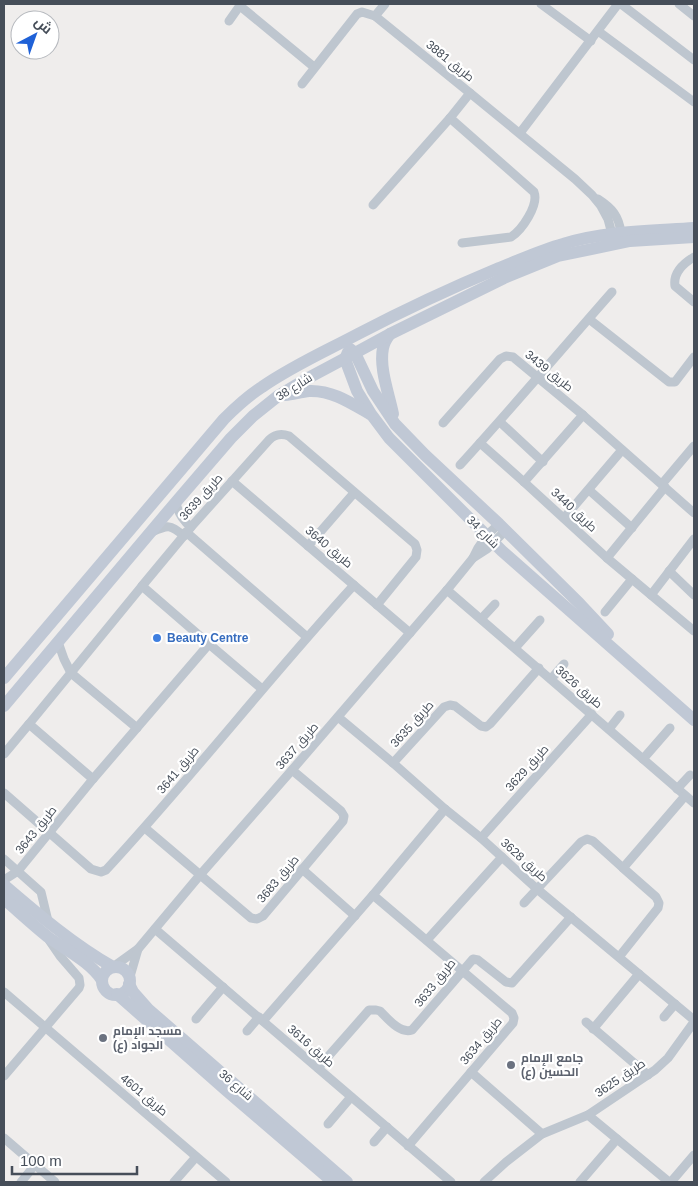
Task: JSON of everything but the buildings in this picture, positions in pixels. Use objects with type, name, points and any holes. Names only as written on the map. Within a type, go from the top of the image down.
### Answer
[{"type":"street","points":[[302,84],[357,14],[362,12],[375,16],[385,4]]},
{"type":"street","points":[[541,4],[554,7],[591,40]]},
{"type":"street","points":[[520,133],[620,4],[694,60]]},
{"type":"street","points":[[679,4],[694,16]]},
{"type":"street","points":[[229,21],[240,5],[314,67]]},
{"type":"street","name":"طريق 3881","points":[[375,16],[520,133],[592,195],[613,210],[617,217],[620,237]]},
{"type":"street","points":[[598,31],[694,102]]},
{"type":"street","points":[[372,205],[450,118],[470,92]]},
{"type":"street","points":[[450,118],[534,192],[536,197],[534,204],[516,234],[511,237],[462,243]]},
{"type":"street","name":"شارع 38","points":[[4,678],[224,419],[260,388],[286,371],[460,284],[541,251],[563,244],[694,228]]},
{"type":"street","name":"شارع 38","points":[[4,706],[231,438],[253,416],[278,396],[350,354],[390,334],[504,278],[558,256],[603,246],[620,237],[694,237]]},
{"type":"street","points":[[694,257],[681,267],[674,279],[675,286],[694,302]]},
{"type":"street","points":[[460,465],[500,422],[612,292]]},
{"type":"street","points":[[350,354],[359,340],[398,318],[406,310]]},
{"type":"street","points":[[589,318],[669,382],[675,382],[693,362]]},
{"type":"street","points":[[390,334],[383,346],[382,355],[386,388],[395,424]]},
{"type":"street","points":[[336,346],[346,346],[350,354]]},
{"type":"street","name":"شارع 34","points":[[350,354],[357,391],[389,438],[502,551],[659,689],[692,715]]},
{"type":"street","name":"شارع 34","points":[[350,354],[395,424],[425,455],[503,527],[659,689]]},
{"type":"street","name":"طريق 3439","points":[[443,423],[500,359],[506,356],[513,357],[583,415],[694,513]]},
{"type":"street","points":[[278,396],[308,391],[326,392],[350,402],[371,414]]},
{"type":"street","points":[[524,482],[583,415]]},
{"type":"street","points":[[500,422],[543,462]]},
{"type":"street","name":"طريق 3639","points":[[307,637],[187,532],[272,437],[285,434],[293,439],[415,544],[417,554],[414,560],[377,604]]},
{"type":"street","name":"طريق 3440","points":[[480,443],[607,558],[694,631]]},
{"type":"street","points":[[607,558],[694,446]]},
{"type":"street","points":[[564,518],[622,450]]},
{"type":"street","name":"طريق 3640","points":[[232,481],[410,632]]},
{"type":"street","points":[[588,490],[632,528]]},
{"type":"street","points":[[308,546],[354,493]]},
{"type":"street","points":[[4,754],[187,532],[186,523],[178,512],[176,502]]},
{"type":"street","points":[[150,533],[165,526],[187,532]]},
{"type":"street","name":"طريق 3637","points":[[113,967],[138,949],[446,590],[473,558],[478,548],[503,527]]},
{"type":"street","points":[[651,595],[694,539]]},
{"type":"street","points":[[669,571],[694,595]]},
{"type":"street","points":[[605,612],[632,579]]},
{"type":"street","name":"طريق 3641","points":[[4,793],[91,869],[101,872],[106,870],[145,828],[262,689],[354,585]]},
{"type":"street","points":[[142,586],[262,689]]},
{"type":"street","name":"طريق 3626","points":[[446,590],[694,803]]},
{"type":"street","points":[[481,620],[495,604]]},
{"type":"street","points":[[515,648],[540,620]]},
{"type":"street","points":[[58,642],[71,673],[137,728]]},
{"type":"street","name":"طريق 3643","points":[[47,929],[41,892],[18,872],[93,779],[209,644]]},
{"type":"street","points":[[550,679],[564,664]]},
{"type":"street","name":"طريق 3635","points":[[393,763],[444,707],[455,706],[481,726],[486,727],[539,668]]},
{"type":"street","name":"طريق 3629","points":[[481,838],[592,714]]},
{"type":"street","points":[[609,729],[620,715]]},
{"type":"street","name":"طريق 3628","points":[[338,717],[444,809],[481,838],[537,889],[694,1021]]},
{"type":"street","points":[[28,724],[93,779]]},
{"type":"street","points":[[643,759],[670,728]]},
{"type":"street","name":"طريق 3683","points":[[145,828],[251,918],[257,919],[263,916],[343,821],[344,816],[341,811],[292,770]]},
{"type":"street","points":[[677,789],[690,775]]},
{"type":"street","points":[[623,868],[685,796]]},
{"type":"street","points":[[247,1031],[261,1019],[355,916],[444,809]]},
{"type":"street","points":[[524,903],[581,842],[587,839],[593,841],[656,897],[659,903],[658,908],[618,957]]},
{"type":"street","points":[[427,940],[502,857]]},
{"type":"street","points":[[4,859],[18,872],[4,880]]},
{"type":"street","points":[[302,869],[355,916]]},
{"type":"street","points":[[4,885],[47,929],[98,974],[108,992],[117,994],[125,991],[129,982],[126,972],[113,967],[47,929],[4,899]]},
{"type":"street","name":"طريق 3634","points":[[373,895],[512,1013],[514,1018],[513,1023],[408,1146]]},
{"type":"street","name":"طريق 3633","points":[[318,1068],[369,1010],[380,1011],[402,1030],[408,1032],[412,1030],[472,959],[476,958],[506,982],[512,983],[571,917]]},
{"type":"street","points":[[4,1076],[79,988],[78,976],[60,956],[47,929]]},
{"type":"street","name":"طريق 3616","points":[[155,929],[451,1182]]},
{"type":"street","name":"طريق 3637","points":[[129,982],[138,949]]},
{"type":"street","points":[[102,980],[106,972],[113,967]]},
{"type":"street","points":[[639,974],[589,1026],[648,1075]]},
{"type":"street","name":"شارع 36","points":[[129,982],[133,992],[148,1009],[347,1182]]},
{"type":"street","points":[[196,1019],[223,987]]},
{"type":"street","name":"طريق 4601","points":[[4,992],[226,1182]]},
{"type":"street","name":"شارع 36","points":[[117,994],[332,1182]]},
{"type":"street","points":[[664,1018],[675,1004]]},
{"type":"street","name":"طريق 3625","points":[[484,1182],[542,1134],[588,1115],[648,1075],[668,1058],[694,1021]]},
{"type":"street","points":[[471,1072],[542,1134]]},
{"type":"street","points":[[328,1124],[352,1097]]},
{"type":"street","points":[[588,1115],[670,1182],[694,1155]]},
{"type":"street","points":[[374,1142],[387,1127]]},
{"type":"street","points":[[4,1138],[55,1182]]},
{"type":"street","points":[[580,1182],[617,1139]]},
{"type":"street","points":[[174,1182],[196,1157]]},
{"type":"street","points":[[21,1182],[35,1166]]},
{"type":"place","name":"Beauty Centre","points":[[157,638]]},
{"type":"place","name":"مسجد الإمام الجواد (ع)","points":[[103,1038]]},
{"type":"place","name":"جامع الإمام الحسين (ع)","points":[[511,1065]]}]
